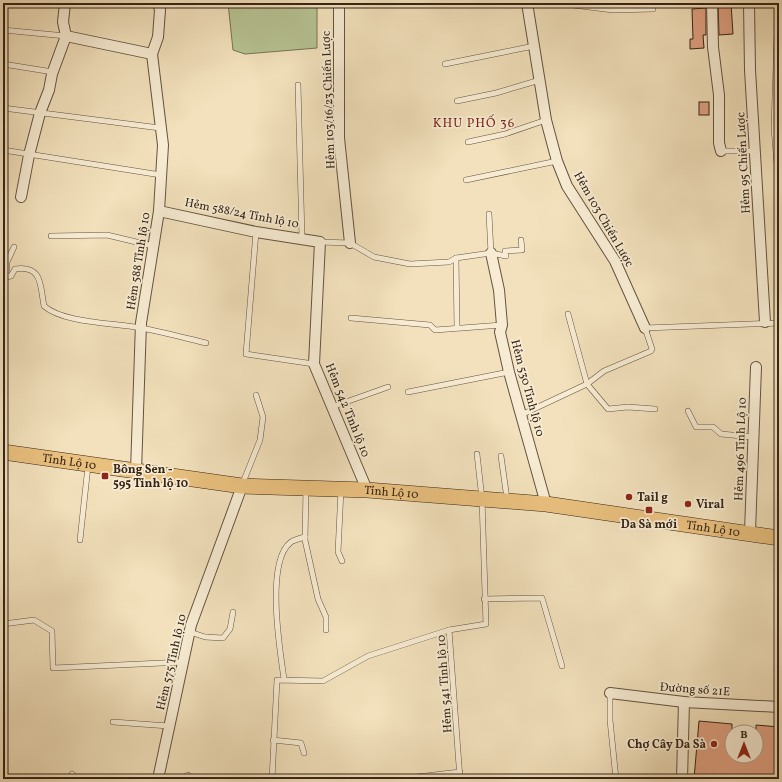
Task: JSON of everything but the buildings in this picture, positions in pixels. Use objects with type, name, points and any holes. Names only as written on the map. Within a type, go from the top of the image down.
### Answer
[{"type":"main road","name":"Tỉnh Lộ 10","points":[[3,452],[242,486],[367,490],[546,504],[750,532],[779,538]]},
{"type":"street","points":[[21,197],[29,155],[40,113],[66,36],[63,22],[65,3]]},
{"type":"street","points":[[66,36],[152,54],[158,37],[160,10],[158,3]]},
{"type":"street","name":"Hẻm 103/16/23 Chiến Lược","points":[[339,3],[339,138],[350,243]]},
{"type":"street","name":"Hẻm 103 Chiến Lược","points":[[527,3],[546,120],[557,161],[567,186],[615,261],[645,328]]},
{"type":"street","points":[[712,3],[713,47],[718,95],[719,143],[721,151]]},
{"type":"street","name":"Hẻm 95 Chiến Lược","points":[[749,3],[750,70],[765,322]]},
{"type":"street","name":"Hẻm 588 Tỉnh lộ 10","points":[[136,471],[141,328],[159,211],[163,145],[152,54]]},
{"type":"street","name":"Hẻm 588/24 Tỉnh lộ 10","points":[[159,211],[256,232],[320,242]]},
{"type":"street","name":"Hẻm 542 Tỉnh lộ 10","points":[[320,242],[314,364],[367,490]]},
{"type":"street","name":"Hẻm 530 Tỉnh lộ 10","points":[[491,253],[499,290],[502,324],[500,332],[509,372],[546,504]]},
{"type":"street","name":"Hẻm 496 Tỉnh Lộ 10","points":[[750,532],[756,367]]},
{"type":"street","name":"Hẻm 575 Tỉnh lộ 10","points":[[158,779],[190,632],[242,486]]},
{"type":"street","name":"Đường số 21E","points":[[610,693],[684,702],[779,707]]},
{"type":"street","points":[[682,779],[684,702]]},
{"type":"lane","points":[[557,3],[614,10],[653,9]]},
{"type":"lane","points":[[778,3],[774,128],[779,189]]},
{"type":"lane","points":[[3,30],[66,36]]},
{"type":"lane","points":[[445,64],[534,46]]},
{"type":"lane","points":[[3,64],[53,72]]},
{"type":"lane","points":[[457,101],[496,93],[540,80]]},
{"type":"lane","points":[[298,85],[302,238]]},
{"type":"lane","points":[[3,108],[160,128]]},
{"type":"lane","points":[[468,142],[505,134],[546,120]]},
{"type":"lane","points":[[3,150],[161,175]]},
{"type":"lane","points":[[721,151],[755,151]]},
{"type":"lane","points":[[466,180],[557,161]]},
{"type":"lane","points":[[489,214],[491,253]]},
{"type":"lane","points":[[256,232],[246,354],[314,364]]},
{"type":"lane","points":[[52,236],[107,235],[153,246]]},
{"type":"lane","points":[[320,242],[350,243],[374,257],[410,264],[449,262],[456,258],[491,253],[506,256],[506,252],[522,250],[521,240]]},
{"type":"lane","points":[[14,248],[7,262],[5,276],[11,276],[15,269],[26,268],[35,272],[40,281],[44,306],[62,317],[141,328],[206,343]]},
{"type":"lane","points":[[456,258],[457,327]]},
{"type":"lane","points":[[568,314],[587,384],[608,409],[628,407],[654,409]]},
{"type":"lane","points":[[350,318],[430,325],[435,330],[502,324]]},
{"type":"lane","points":[[521,415],[541,407],[587,384],[604,371],[651,351],[652,349],[645,328],[765,322],[779,323]]},
{"type":"lane","points":[[408,392],[509,372]]},
{"type":"lane","points":[[332,407],[388,387]]},
{"type":"lane","points":[[242,486],[260,440],[263,417],[256,395]]},
{"type":"lane","points":[[688,410],[696,427],[713,427],[721,434],[753,436]]},
{"type":"lane","name":"Hẻm 541 Tỉnh lộ 10","points":[[460,779],[449,630],[486,624],[482,499],[477,454]]},
{"type":"lane","points":[[501,456],[507,500]]},
{"type":"lane","points":[[80,540],[88,464]]},
{"type":"lane","points":[[306,488],[305,537],[318,599],[326,617],[326,630]]},
{"type":"lane","points":[[341,489],[338,552],[342,561]]},
{"type":"lane","points":[[284,679],[275,602],[280,564],[284,550],[291,542],[305,537]]},
{"type":"lane","points":[[484,599],[542,598],[562,666]]},
{"type":"lane","points":[[190,632],[205,637],[223,638],[230,629],[233,612]]},
{"type":"lane","points":[[3,624],[34,620],[52,631],[53,668],[184,662]]},
{"type":"lane","points":[[272,779],[277,680],[323,681],[368,656],[449,630]]},
{"type":"lane","points":[[610,693],[610,720],[616,779]]},
{"type":"lane","points":[[112,722],[169,726]]},
{"type":"lane","points":[[273,740],[301,743],[304,753]]},
{"type":"lane","points":[[399,779],[460,772]]},
{"type":"lane","points":[[72,774],[77,779]]},
{"type":"lane","points":[[181,779],[188,775]]},
{"type":"green space","points":[[228,3],[317,3],[317,48],[245,54],[233,50]]},
{"type":"place","name":"Bông Sen - 595 Tỉnh lộ 10","points":[[105,476]]},
{"type":"place","name":"Tail g","points":[[629,497]]},
{"type":"place","name":"Viral","points":[[688,504]]},
{"type":"place","name":"Da Sà mới","points":[[649,510]]},
{"type":"place","name":"Chợ Cây Da Sà","points":[[714,744]]},
{"type":"district","name":"KHU PHỐ 36","points":[[474,122]]}]
